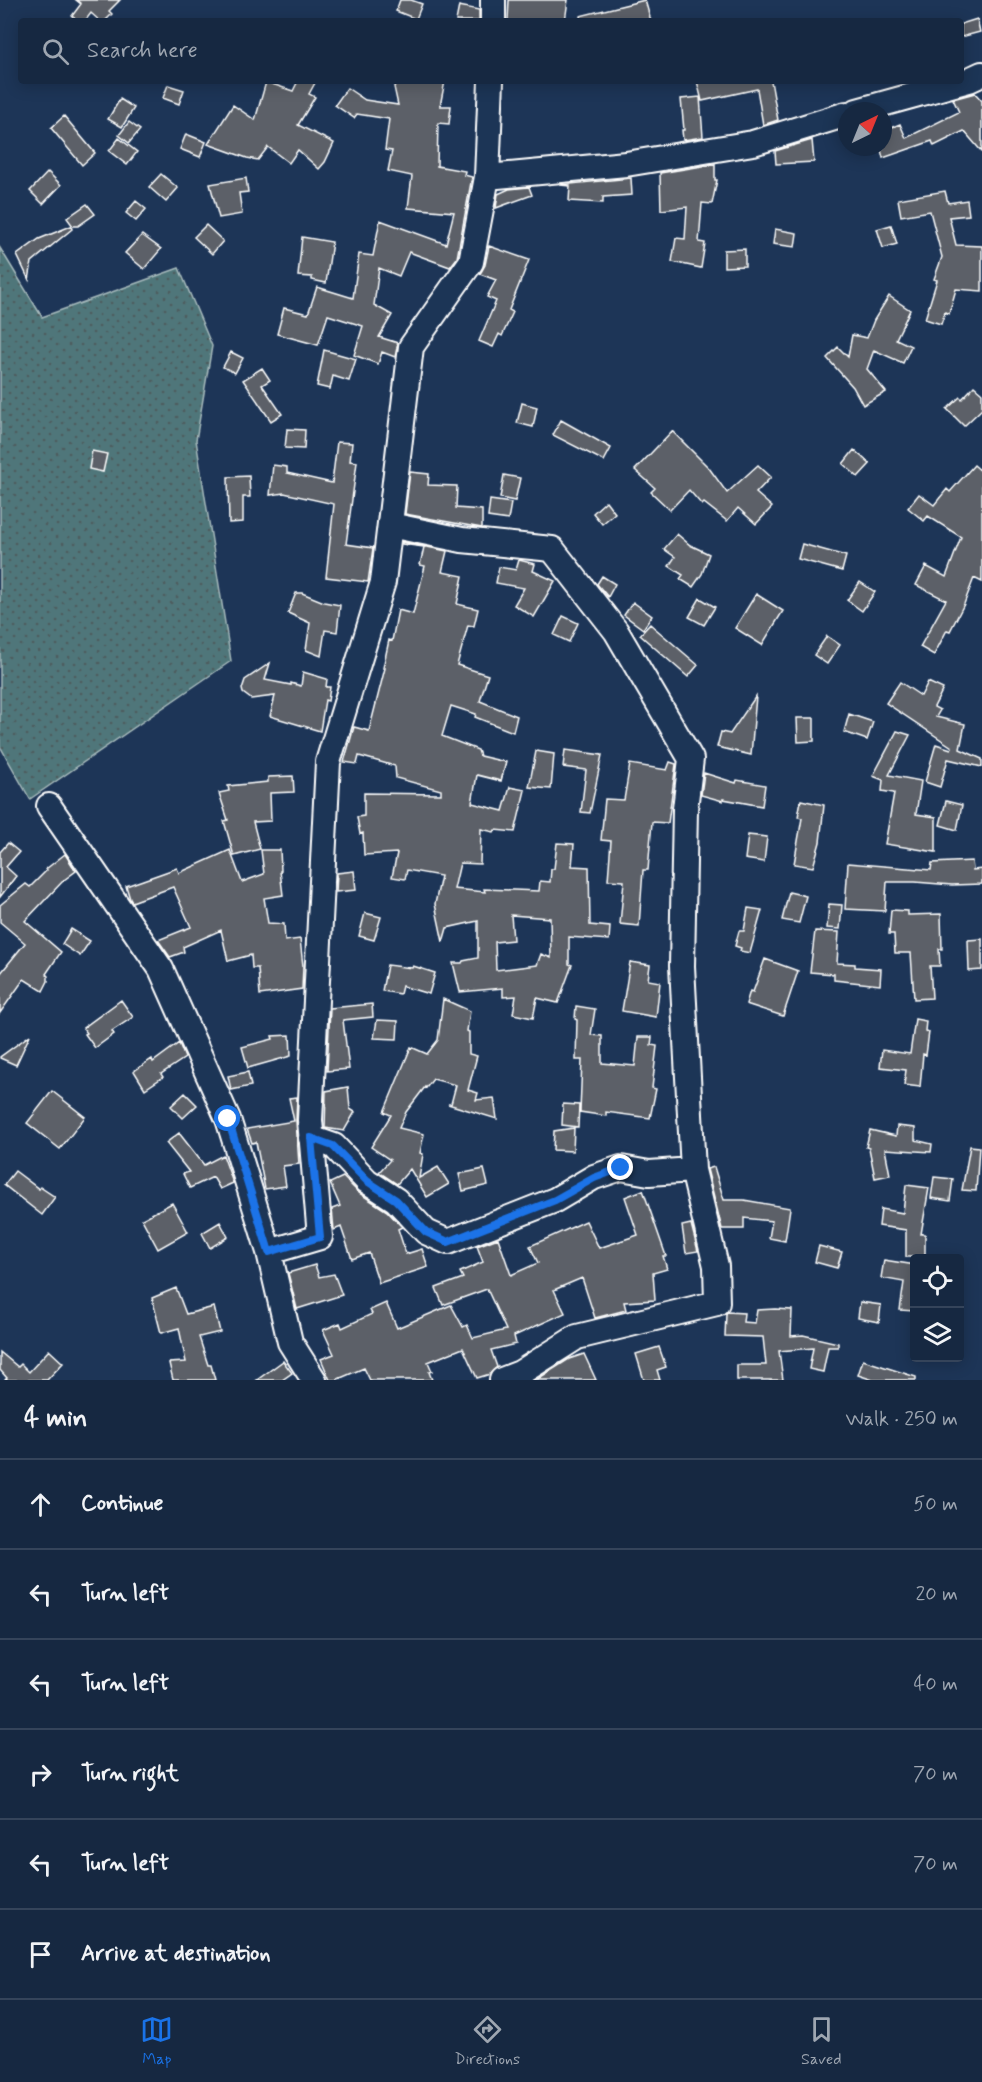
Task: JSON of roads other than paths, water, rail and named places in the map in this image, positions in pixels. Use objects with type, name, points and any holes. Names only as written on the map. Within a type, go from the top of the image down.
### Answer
[{"type":"street","points":[[493,0],[493,18]]},
{"type":"street","points":[[964,81],[982,74]]},
{"type":"street","points":[[269,1252],[320,1237],[310,1120],[328,762],[383,582],[411,347],[471,262],[488,177],[491,84]]},
{"type":"street","points":[[890,102],[955,84]]},
{"type":"street","points":[[488,177],[626,164],[753,143],[838,117]]},
{"type":"street","points":[[390,525],[462,540],[552,549],[616,631],[691,759],[685,808],[682,966],[693,1170],[716,1266],[717,1303],[577,1337],[520,1373],[502,1380]]},
{"type":"street","points":[[49,806],[161,969],[228,1119],[269,1252],[290,1342],[314,1380]]},
{"type":"street","points":[[311,1138],[333,1146],[367,1181],[396,1200],[426,1232],[448,1242],[555,1200],[594,1178],[621,1168],[649,1173],[693,1170]]}]
